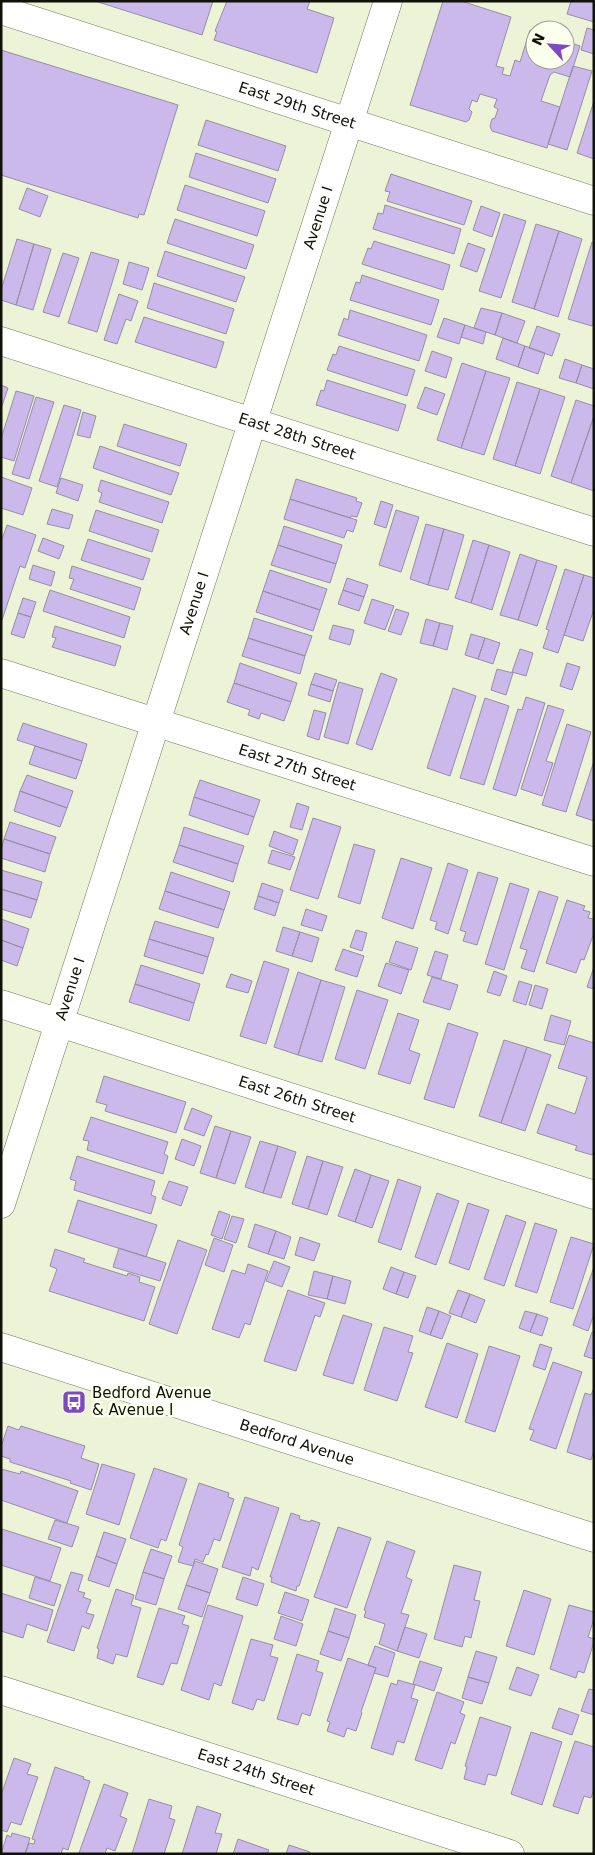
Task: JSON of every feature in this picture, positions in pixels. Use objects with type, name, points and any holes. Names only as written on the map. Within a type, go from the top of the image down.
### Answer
[{"type":"street","name":"Avenue I","points":[[1,1204],[388,1]]},
{"type":"street","name":"East 29th Street","points":[[1,10],[594,201]]},
{"type":"street","name":"East 28th Street","points":[[1,342],[594,532]]},
{"type":"street","name":"East 27th Street","points":[[1,673],[594,862]]},
{"type":"street","name":"East 26th Street","points":[[1,1004],[594,1195]]},
{"type":"street","name":"Bedford Avenue","points":[[1,1347],[594,1538]]},
{"type":"street","name":"East 24th Street","points":[[1,1690],[510,1854]]},
{"type":"building","points":[[95,1],[213,1],[202,35]]},
{"type":"building","points":[[227,1],[310,1],[307,9],[334,18],[317,73],[214,40],[217,32],[215,31]]},
{"type":"building","points":[[443,1],[461,1],[511,17],[496,66],[504,68],[502,74],[510,76],[515,60],[520,62],[525,46],[525,70],[572,70],[570,77],[554,72],[550,75],[541,101],[560,107],[547,148],[492,131],[490,126],[498,109],[494,107],[497,99],[480,94],[477,102],[472,100],[469,109],[472,112],[469,120],[466,122],[410,105]]},
{"type":"building","points":[[571,1],[594,1],[594,22],[567,14]]},
{"type":"building","points":[[587,28],[594,30],[594,54],[581,50]]},
{"type":"building","points":[[575,44],[580,46],[575,62]]},
{"type":"building","points":[[1,50],[178,105],[144,215],[139,214],[138,218],[1,175]]},
{"type":"building","points":[[575,67],[592,71],[567,150],[548,144],[572,70],[575,70]]},
{"type":"building","points":[[594,101],[594,159],[577,153]]},
{"type":"building","points":[[206,120],[286,146],[278,171],[198,145]]},
{"type":"building","points":[[196,153],[276,179],[268,203],[189,177]]},
{"type":"building","points":[[391,174],[472,201],[464,225],[387,201],[390,192],[385,191]]},
{"type":"building","points":[[185,185],[265,211],[257,236],[177,210]]},
{"type":"building","points":[[27,188],[48,196],[40,217],[19,209]]},
{"type":"building","points":[[385,205],[461,229],[454,254],[373,229],[378,213],[383,214]]},
{"type":"building","points":[[481,206],[500,213],[492,237],[473,230]]},
{"type":"building","points":[[504,214],[526,221],[501,298],[479,291]]},
{"type":"building","points":[[175,219],[254,245],[246,269],[167,243]]},
{"type":"building","points":[[536,224],[559,231],[534,309],[512,302]]},
{"type":"building","points":[[559,231],[582,239],[558,317],[534,309]]},
{"type":"building","points":[[17,239],[34,244],[16,305],[1,300],[1,290]]},
{"type":"building","points":[[374,241],[450,265],[443,290],[362,264],[368,248],[371,249]]},
{"type":"building","points":[[592,242],[594,243],[594,321],[592,326],[568,319]]},
{"type":"building","points":[[468,243],[485,249],[477,272],[460,266]]},
{"type":"building","points":[[34,244],[51,249],[33,310],[16,305]]},
{"type":"building","points":[[165,251],[245,277],[236,302],[157,276]]},
{"type":"building","points":[[91,252],[119,260],[97,332],[68,323]]},
{"type":"building","points":[[63,253],[79,258],[59,317],[43,312]]},
{"type":"building","points":[[129,262],[149,268],[142,290],[123,284]]},
{"type":"building","points":[[362,275],[439,300],[431,325],[350,300],[356,282],[360,283]]},
{"type":"building","points":[[154,283],[234,309],[226,334],[147,308]]},
{"type":"building","points":[[119,294],[138,301],[131,321],[126,319],[117,344],[104,340]]},
{"type":"building","points":[[481,308],[502,313],[495,335],[474,328]]},
{"type":"building","points":[[350,310],[427,335],[419,361],[338,335],[344,318],[348,320]]},
{"type":"building","points":[[502,313],[525,321],[517,343],[495,335]]},
{"type":"building","points":[[144,317],[224,342],[216,368],[135,342]]},
{"type":"building","points":[[444,318],[465,325],[459,344],[437,337]]},
{"type":"building","points":[[465,325],[486,332],[483,344],[461,337]]},
{"type":"building","points":[[537,326],[560,334],[552,356],[529,348]]},
{"type":"building","points":[[503,338],[525,346],[518,367],[496,359]]},
{"type":"building","points":[[339,346],[415,370],[407,396],[327,370],[333,354],[336,355]]},
{"type":"building","points":[[525,346],[545,353],[538,374],[518,367]]},
{"type":"building","points":[[432,351],[452,358],[446,378],[425,371]]},
{"type":"building","points":[[565,359],[582,365],[576,383],[559,378]]},
{"type":"building","points":[[462,363],[486,371],[461,448],[437,440]]},
{"type":"building","points":[[582,365],[594,369],[594,389],[576,383]]},
{"type":"building","points":[[486,371],[510,378],[484,455],[461,448]]},
{"type":"building","points":[[327,380],[406,405],[398,431],[316,405],[321,390],[324,391]]},
{"type":"building","points":[[517,382],[540,389],[515,466],[493,459]]},
{"type":"building","points":[[1,385],[8,388],[1,409]]},
{"type":"building","points":[[425,387],[445,394],[437,415],[417,408]]},
{"type":"building","points":[[540,389],[565,397],[540,474],[515,466]]},
{"type":"building","points":[[16,391],[34,396],[14,461],[1,457],[1,439]]},
{"type":"building","points":[[36,397],[54,402],[29,479],[12,474]]},
{"type":"building","points":[[576,400],[594,406],[594,416],[571,483],[551,476]]},
{"type":"building","points":[[64,405],[81,410],[57,487],[39,481]]},
{"type":"building","points":[[83,412],[96,416],[90,438],[77,435]]},
{"type":"building","points":[[594,416],[594,491],[571,483]]},
{"type":"building","points":[[124,424],[187,444],[180,466],[117,446]]},
{"type":"building","points":[[100,446],[179,473],[171,495],[93,468]]},
{"type":"building","points":[[1,477],[32,488],[23,515],[1,508]]},
{"type":"building","points":[[61,478],[83,485],[78,501],[56,493]]},
{"type":"building","points":[[296,479],[357,498],[356,501],[362,503],[357,517],[351,516],[350,518],[290,499]]},
{"type":"building","points":[[101,480],[169,502],[162,523],[99,502],[102,493],[98,491]]},
{"type":"building","points":[[290,499],[357,520],[353,532],[347,530],[344,538],[284,519]]},
{"type":"building","points":[[381,501],[393,505],[386,528],[374,524]]},
{"type":"building","points":[[52,509],[73,515],[69,529],[47,524]]},
{"type":"building","points":[[96,510],[159,530],[152,552],[89,531]]},
{"type":"building","points":[[396,510],[419,517],[401,572],[379,565]]},
{"type":"building","points":[[426,524],[444,529],[428,585],[410,579]]},
{"type":"building","points":[[7,525],[36,535],[25,568],[20,566],[2,620],[1,542]]},
{"type":"building","points":[[284,526],[342,545],[336,564],[278,545]]},
{"type":"building","points":[[444,529],[464,535],[448,590],[428,585]]},
{"type":"building","points":[[43,538],[64,546],[59,559],[38,551]]},
{"type":"building","points":[[88,539],[150,559],[143,580],[81,560]]},
{"type":"building","points":[[473,540],[489,545],[471,603],[455,598]]},
{"type":"building","points":[[278,545],[336,564],[330,583],[271,565]]},
{"type":"building","points":[[489,545],[510,552],[492,610],[471,603]]},
{"type":"building","points":[[520,554],[537,560],[518,620],[500,615]]},
{"type":"building","points":[[537,560],[557,566],[537,626],[518,620]]},
{"type":"building","points":[[33,565],[55,572],[51,586],[29,579]]},
{"type":"building","points":[[72,566],[141,588],[134,610],[70,589],[74,579],[69,578]]},
{"type":"building","points":[[565,569],[584,575],[558,653],[543,648],[549,630],[546,629]]},
{"type":"building","points":[[270,570],[327,589],[320,610],[263,591]]},
{"type":"building","points":[[584,575],[594,578],[594,609],[583,641],[564,635]]},
{"type":"building","points":[[347,578],[368,585],[364,597],[343,590]]},
{"type":"building","points":[[50,590],[130,617],[124,638],[43,611]]},
{"type":"building","points":[[343,590],[364,597],[359,611],[338,604]]},
{"type":"building","points":[[263,591],[320,610],[313,631],[256,612]]},
{"type":"building","points":[[23,598],[36,602],[31,617],[18,613]]},
{"type":"building","points":[[372,599],[394,606],[385,630],[364,623]]},
{"type":"building","points":[[396,609],[409,613],[401,635],[388,631]]},
{"type":"building","points":[[18,613],[31,617],[24,638],[11,634]]},
{"type":"building","points":[[254,618],[312,636],[305,656],[248,638]]},
{"type":"building","points":[[426,619],[440,623],[433,646],[420,643]]},
{"type":"building","points":[[440,623],[453,626],[447,650],[433,646]]},
{"type":"building","points":[[333,625],[354,630],[350,645],[329,639]]},
{"type":"building","points":[[55,626],[121,646],[115,666],[52,647],[56,638],[52,637]]},
{"type":"building","points":[[471,634],[485,638],[478,659],[465,655]]},
{"type":"building","points":[[248,638],[305,656],[300,674],[242,656]]},
{"type":"building","points":[[485,638],[500,643],[493,664],[478,659]]},
{"type":"building","points":[[520,649],[533,653],[526,676],[512,672]]},
{"type":"building","points":[[240,663],[297,683],[291,702],[234,683]]},
{"type":"building","points":[[567,663],[580,667],[572,690],[560,686]]},
{"type":"building","points":[[497,669],[513,673],[506,695],[491,690]]},
{"type":"building","points":[[315,673],[337,680],[333,691],[311,684]]},
{"type":"building","points":[[381,673],[397,679],[372,750],[356,744]]},
{"type":"building","points":[[339,682],[363,689],[348,744],[324,737]]},
{"type":"building","points":[[234,683],[291,702],[284,721],[261,713],[259,719],[248,715],[250,710],[227,702]]},
{"type":"building","points":[[311,684],[333,691],[330,702],[308,695]]},
{"type":"building","points":[[453,688],[476,696],[450,776],[427,768]]},
{"type":"building","points":[[526,697],[545,703],[516,796],[493,789],[518,709],[522,710]]},
{"type":"building","points":[[485,698],[509,706],[484,785],[460,778]]},
{"type":"building","points":[[548,705],[564,710],[546,761],[553,763],[542,796],[521,789]]},
{"type":"building","points":[[314,710],[326,713],[319,740],[307,736]]},
{"type":"building","points":[[23,723],[87,744],[82,761],[17,740]]},
{"type":"building","points":[[567,724],[591,732],[566,812],[542,805]]},
{"type":"building","points":[[35,746],[82,761],[76,779],[29,764]]},
{"type":"building","points":[[594,761],[594,821],[576,815]]},
{"type":"building","points":[[27,775],[73,791],[67,808],[20,791]]},
{"type":"building","points":[[200,780],[260,800],[254,817],[194,797]]},
{"type":"building","points":[[20,791],[67,808],[60,827],[14,811]]},
{"type":"building","points":[[194,797],[254,817],[248,835],[189,815]]},
{"type":"building","points":[[297,803],[309,807],[302,830],[290,827]]},
{"type":"building","points":[[313,818],[341,827],[318,899],[290,890]]},
{"type":"building","points":[[10,822],[56,837],[50,854],[4,839]]},
{"type":"building","points":[[184,827],[244,846],[238,864],[179,845]]},
{"type":"building","points":[[274,831],[298,840],[293,855],[269,846]]},
{"type":"building","points":[[4,839],[50,854],[45,872],[1,858]]},
{"type":"building","points":[[354,844],[375,850],[360,904],[338,897]]},
{"type":"building","points":[[179,845],[238,864],[233,882],[173,862]]},
{"type":"building","points":[[272,850],[295,857],[290,870],[268,863]]},
{"type":"building","points":[[401,858],[432,868],[413,929],[382,918]]},
{"type":"building","points":[[448,863],[468,870],[448,934],[435,929],[437,922],[430,920]]},
{"type":"building","points":[[1,870],[42,882],[37,900],[1,889]]},
{"type":"building","points":[[171,872],[230,892],[224,910],[165,891]]},
{"type":"building","points":[[478,872],[498,878],[477,945],[463,941],[466,932],[460,930]]},
{"type":"building","points":[[262,883],[283,890],[279,903],[258,896]]},
{"type":"building","points":[[510,883],[529,889],[504,970],[485,964]]},
{"type":"building","points":[[1,889],[37,900],[31,918],[1,909]]},
{"type":"building","points":[[165,891],[224,910],[218,928],[159,909]]},
{"type":"building","points":[[539,891],[558,897],[534,972],[521,968],[527,950],[520,948]]},
{"type":"building","points":[[258,896],[279,903],[275,916],[254,909]]},
{"type":"building","points":[[567,900],[585,906],[583,910],[590,912],[588,918],[594,919],[594,933],[584,960],[581,959],[576,973],[546,963]]},
{"type":"building","points":[[306,909],[327,916],[322,931],[301,925]]},
{"type":"building","points":[[1,919],[29,929],[23,948],[1,940]]},
{"type":"building","points":[[155,921],[214,938],[208,957],[149,939]]},
{"type":"building","points":[[283,927],[300,932],[292,956],[276,951]]},
{"type":"building","points":[[356,930],[367,933],[362,951],[350,947]]},
{"type":"building","points":[[300,932],[319,938],[312,962],[292,956]]},
{"type":"building","points":[[149,939],[208,957],[203,974],[144,956]]},
{"type":"building","points":[[1,940],[23,948],[17,966],[1,960]]},
{"type":"building","points":[[396,941],[418,948],[411,970],[389,962]]},
{"type":"building","points":[[343,949],[364,956],[357,977],[335,970]]},
{"type":"building","points":[[435,951],[448,955],[441,979],[427,975]]},
{"type":"building","points":[[264,961],[289,969],[266,1044],[240,1036]]},
{"type":"building","points":[[386,963],[409,970],[401,994],[378,986]]},
{"type":"building","points":[[141,965],[200,984],[194,1003],[135,984]]},
{"type":"building","points":[[594,967],[594,989],[587,987]]},
{"type":"building","points":[[494,971],[507,976],[500,996],[487,992]]},
{"type":"building","points":[[298,972],[321,980],[298,1055],[274,1047]]},
{"type":"building","points":[[231,974],[252,981],[248,993],[226,987]]},
{"type":"building","points":[[432,977],[458,985],[450,1010],[423,1002]]},
{"type":"building","points":[[321,980],[345,987],[322,1062],[298,1055]]},
{"type":"building","points":[[519,981],[532,985],[526,1005],[513,1001]]},
{"type":"building","points":[[135,984],[194,1003],[189,1021],[129,1002]]},
{"type":"building","points":[[535,985],[548,989],[542,1009],[529,1005]]},
{"type":"building","points":[[357,990],[388,1000],[365,1069],[335,1059]]},
{"type":"building","points":[[398,1013],[419,1020],[409,1050],[420,1054],[410,1084],[378,1074]]},
{"type":"building","points":[[551,1015],[571,1021],[564,1045],[544,1040]]},
{"type":"building","points":[[448,1023],[478,1033],[454,1108],[424,1099]]},
{"type":"building","points":[[569,1035],[594,1043],[594,1152],[592,1155],[575,1150],[577,1146],[537,1133],[547,1104],[575,1114],[587,1077],[558,1068]]},
{"type":"building","points":[[504,1040],[527,1047],[501,1123],[479,1116]]},
{"type":"building","points":[[527,1047],[551,1055],[525,1131],[501,1123]]},
{"type":"building","points":[[104,1076],[186,1102],[176,1133],[105,1111],[107,1105],[96,1102]]},
{"type":"building","points":[[192,1108],[212,1116],[204,1136],[184,1129]]},
{"type":"building","points":[[91,1117],[168,1142],[164,1154],[168,1156],[163,1174],[87,1150],[89,1141],[83,1140]]},
{"type":"building","points":[[215,1126],[231,1131],[216,1178],[200,1173]]},
{"type":"building","points":[[231,1131],[251,1137],[235,1184],[216,1178]]},
{"type":"building","points":[[182,1139],[201,1146],[194,1166],[175,1159]]},
{"type":"building","points":[[260,1141],[278,1146],[263,1193],[245,1187]]},
{"type":"building","points":[[278,1146],[296,1152],[281,1198],[263,1193]]},
{"type":"building","points":[[77,1156],[155,1181],[151,1195],[156,1197],[151,1214],[74,1190],[76,1181],[70,1179]]},
{"type":"building","points":[[307,1156],[323,1161],[308,1209],[292,1204]]},
{"type":"building","points":[[323,1161],[343,1167],[327,1215],[308,1209]]},
{"type":"building","points":[[355,1169],[371,1175],[355,1222],[338,1216]]},
{"type":"building","points":[[371,1175],[389,1181],[372,1228],[355,1222]]},
{"type":"building","points":[[398,1179],[421,1187],[401,1250],[378,1242]]},
{"type":"building","points":[[169,1181],[188,1187],[181,1206],[162,1199]]},
{"type":"building","points":[[437,1193],[459,1201],[436,1265],[415,1257]]},
{"type":"building","points":[[78,1200],[157,1225],[146,1257],[68,1232]]},
{"type":"building","points":[[468,1203],[489,1210],[469,1270],[449,1263]]},
{"type":"building","points":[[219,1211],[230,1215],[222,1239],[211,1235]]},
{"type":"building","points":[[506,1215],[526,1222],[504,1286],[484,1279]]},
{"type":"building","points":[[232,1216],[244,1219],[236,1243],[224,1239]]},
{"type":"building","points":[[535,1223],[557,1230],[537,1293],[515,1286]]},
{"type":"building","points":[[255,1224],[276,1231],[268,1254],[248,1247]]},
{"type":"building","points":[[276,1231],[291,1237],[284,1259],[268,1254]]},
{"type":"building","points":[[300,1237],[320,1244],[314,1261],[295,1255]]},
{"type":"building","points":[[571,1237],[594,1244],[573,1309],[550,1302]]},
{"type":"building","points":[[214,1238],[233,1245],[224,1272],[205,1265]]},
{"type":"building","points":[[178,1240],[207,1250],[177,1334],[149,1324]]},
{"type":"building","points":[[119,1248],[166,1263],[160,1281],[113,1267]]},
{"type":"building","points":[[55,1249],[85,1259],[83,1262],[127,1276],[128,1273],[140,1277],[139,1282],[155,1287],[144,1321],[49,1291],[57,1269],[50,1266]]},
{"type":"building","points":[[274,1261],[290,1267],[282,1287],[266,1281]]},
{"type":"building","points":[[248,1264],[268,1271],[250,1325],[245,1323],[239,1338],[212,1329],[232,1270],[245,1274]]},
{"type":"building","points":[[391,1267],[404,1272],[396,1294],[383,1289]]},
{"type":"building","points":[[594,1267],[594,1314],[588,1331],[573,1325]]},
{"type":"building","points":[[314,1271],[333,1276],[327,1299],[308,1295]]},
{"type":"building","points":[[404,1272],[416,1276],[408,1298],[396,1294]]},
{"type":"building","points":[[333,1276],[351,1281],[345,1304],[327,1299]]},
{"type":"building","points":[[288,1290],[325,1303],[320,1317],[315,1315],[296,1371],[264,1361]]},
{"type":"building","points":[[458,1290],[470,1294],[461,1317],[449,1313]]},
{"type":"building","points":[[470,1294],[485,1300],[476,1323],[461,1317]]},
{"type":"building","points":[[427,1307],[439,1311],[430,1335],[419,1331]]},
{"type":"building","points":[[439,1311],[451,1316],[442,1339],[430,1335]]},
{"type":"building","points":[[525,1311],[537,1314],[530,1332],[519,1328]]},
{"type":"building","points":[[537,1314],[548,1318],[542,1336],[530,1332]]},
{"type":"building","points":[[343,1315],[372,1324],[353,1384],[323,1375]]},
{"type":"building","points":[[384,1327],[413,1336],[408,1352],[413,1353],[397,1401],[364,1390]]},
{"type":"building","points":[[592,1332],[594,1332],[594,1359],[584,1356]]},
{"type":"building","points":[[447,1343],[478,1354],[457,1418],[425,1407]]},
{"type":"building","points":[[540,1344],[552,1348],[545,1370],[533,1366]]},
{"type":"building","points":[[489,1346],[520,1356],[495,1432],[465,1422]]},
{"type":"building","points":[[553,1362],[582,1372],[556,1449],[530,1440],[534,1430],[529,1429]]},
{"type":"building","points":[[593,1390],[594,1451],[591,1460],[567,1452],[585,1393],[591,1395]]},
{"type":"building","points":[[8,1426],[19,1430],[21,1426],[85,1446],[81,1458],[99,1464],[91,1490],[70,1483],[71,1481],[10,1462],[10,1459],[1,1456],[1,1447]]},
{"type":"building","points":[[102,1464],[135,1474],[119,1525],[86,1514]]},
{"type":"building","points":[[154,1468],[187,1479],[166,1541],[161,1539],[158,1548],[130,1538]]},
{"type":"building","points":[[1,1469],[20,1474],[21,1471],[78,1491],[67,1523],[1,1500]]},
{"type":"building","points":[[199,1483],[229,1493],[228,1497],[234,1499],[220,1541],[214,1539],[203,1562],[195,1559],[193,1566],[178,1562],[183,1547],[179,1545]]},
{"type":"building","points":[[245,1497],[279,1508],[258,1570],[252,1567],[250,1576],[222,1567]]},
{"type":"building","points":[[291,1513],[300,1516],[299,1519],[320,1523],[296,1591],[271,1582],[272,1577],[270,1577]]},
{"type":"building","points":[[55,1520],[79,1527],[72,1547],[48,1539]]},
{"type":"building","points":[[338,1527],[371,1538],[347,1608],[314,1597]]},
{"type":"building","points":[[2,1529],[61,1548],[50,1581],[1,1565]]},
{"type":"building","points":[[104,1532],[126,1539],[117,1564],[96,1556]]},
{"type":"building","points":[[387,1541],[415,1551],[406,1577],[412,1580],[401,1613],[409,1615],[397,1651],[379,1644],[385,1624],[364,1617],[366,1611],[364,1610]]},
{"type":"building","points":[[151,1549],[172,1556],[164,1579],[143,1572]]},
{"type":"building","points":[[96,1556],[117,1564],[109,1587],[88,1580]]},
{"type":"building","points":[[195,1561],[218,1569],[210,1593],[186,1585]]},
{"type":"building","points":[[454,1565],[481,1572],[474,1600],[480,1601],[471,1638],[465,1636],[462,1647],[434,1639]]},
{"type":"building","points":[[71,1572],[83,1575],[78,1591],[85,1593],[83,1597],[91,1600],[86,1613],[94,1615],[89,1629],[82,1626],[74,1651],[47,1642]]},
{"type":"building","points":[[143,1572],[164,1579],[156,1605],[135,1599]]},
{"type":"building","points":[[35,1577],[61,1585],[54,1606],[29,1598]]},
{"type":"building","points":[[243,1577],[264,1584],[257,1606],[236,1599]]},
{"type":"building","points":[[186,1585],[210,1593],[202,1617],[178,1609]]},
{"type":"building","points":[[116,1589],[134,1595],[131,1605],[141,1608],[127,1657],[116,1654],[113,1664],[97,1658],[99,1649],[97,1648]]},
{"type":"building","points":[[524,1590],[551,1599],[534,1655],[506,1646]]},
{"type":"building","points":[[285,1592],[309,1600],[302,1621],[278,1613]]},
{"type":"building","points":[[1,1593],[53,1610],[47,1631],[27,1624],[23,1638],[1,1631]]},
{"type":"building","points":[[208,1605],[243,1616],[221,1686],[214,1683],[209,1700],[181,1690]]},
{"type":"building","points":[[569,1605],[594,1612],[594,1619],[588,1637],[594,1639],[594,1642],[584,1673],[578,1671],[576,1678],[550,1669]]},
{"type":"building","points":[[159,1608],[185,1616],[182,1624],[189,1626],[177,1664],[171,1663],[163,1685],[137,1677]]},
{"type":"building","points":[[335,1608],[356,1615],[349,1638],[328,1631]]},
{"type":"building","points":[[281,1616],[303,1624],[296,1646],[274,1639]]},
{"type":"building","points":[[405,1627],[427,1634],[419,1658],[397,1651]]},
{"type":"building","points":[[328,1631],[349,1638],[341,1661],[320,1654]]},
{"type":"building","points":[[251,1639],[273,1645],[270,1656],[278,1658],[264,1701],[257,1699],[253,1710],[232,1703]]},
{"type":"building","points":[[375,1646],[395,1653],[388,1677],[374,1673],[376,1668],[368,1665]]},
{"type":"building","points":[[476,1651],[497,1657],[489,1683],[468,1677]]},
{"type":"building","points":[[297,1654],[319,1661],[316,1671],[323,1673],[310,1716],[302,1713],[298,1725],[277,1719]]},
{"type":"building","points":[[348,1658],[376,1668],[356,1731],[347,1728],[344,1737],[327,1731],[330,1722],[327,1721]]},
{"type":"building","points":[[420,1661],[442,1668],[434,1691],[413,1684]]},
{"type":"building","points":[[517,1667],[539,1675],[531,1696],[509,1689]]},
{"type":"building","points":[[468,1677],[489,1683],[482,1704],[462,1698]]},
{"type":"building","points":[[398,1680],[415,1685],[411,1698],[418,1700],[404,1743],[397,1741],[393,1755],[371,1748],[391,1683],[397,1685]]},
{"type":"building","points":[[589,1689],[594,1690],[594,1715],[581,1711]]},
{"type":"building","points":[[437,1692],[464,1702],[460,1713],[465,1715],[455,1744],[451,1742],[442,1769],[415,1760]]},
{"type":"building","points":[[559,1708],[579,1715],[572,1735],[552,1728]]},
{"type":"building","points":[[480,1717],[511,1727],[496,1776],[488,1774],[485,1785],[464,1779],[467,1767],[465,1766]]},
{"type":"building","points":[[531,1732],[562,1742],[542,1805],[511,1794]]},
{"type":"building","points":[[575,1741],[594,1747],[594,1789],[591,1798],[584,1796],[578,1814],[553,1806]]},
{"type":"building","points":[[14,1758],[31,1764],[27,1774],[38,1777],[21,1825],[11,1822],[7,1832],[1,1830],[1,1795]]},
{"type":"building","points":[[55,1767],[90,1781],[68,1850],[63,1848],[61,1854],[25,1854],[29,1843],[34,1844],[35,1840],[32,1839]]},
{"type":"building","points":[[104,1784],[128,1793],[120,1816],[127,1819],[115,1851],[107,1848],[105,1854],[79,1853]]},
{"type":"building","points":[[149,1799],[172,1806],[169,1818],[175,1820],[164,1854],[132,1854]]},
{"type":"building","points":[[197,1806],[221,1814],[215,1833],[222,1834],[216,1854],[182,1854]]},
{"type":"building","points":[[12,1833],[30,1838],[25,1854],[1,1854],[7,1835],[11,1837]]},
{"type":"building","points":[[238,1839],[269,1850],[267,1854],[233,1854]]},
{"type":"building","points":[[289,1845],[310,1852],[310,1854],[286,1854]]},
{"type":"place","name":"Bedford Avenue & Avenue I","points":[[74,1402]]}]
